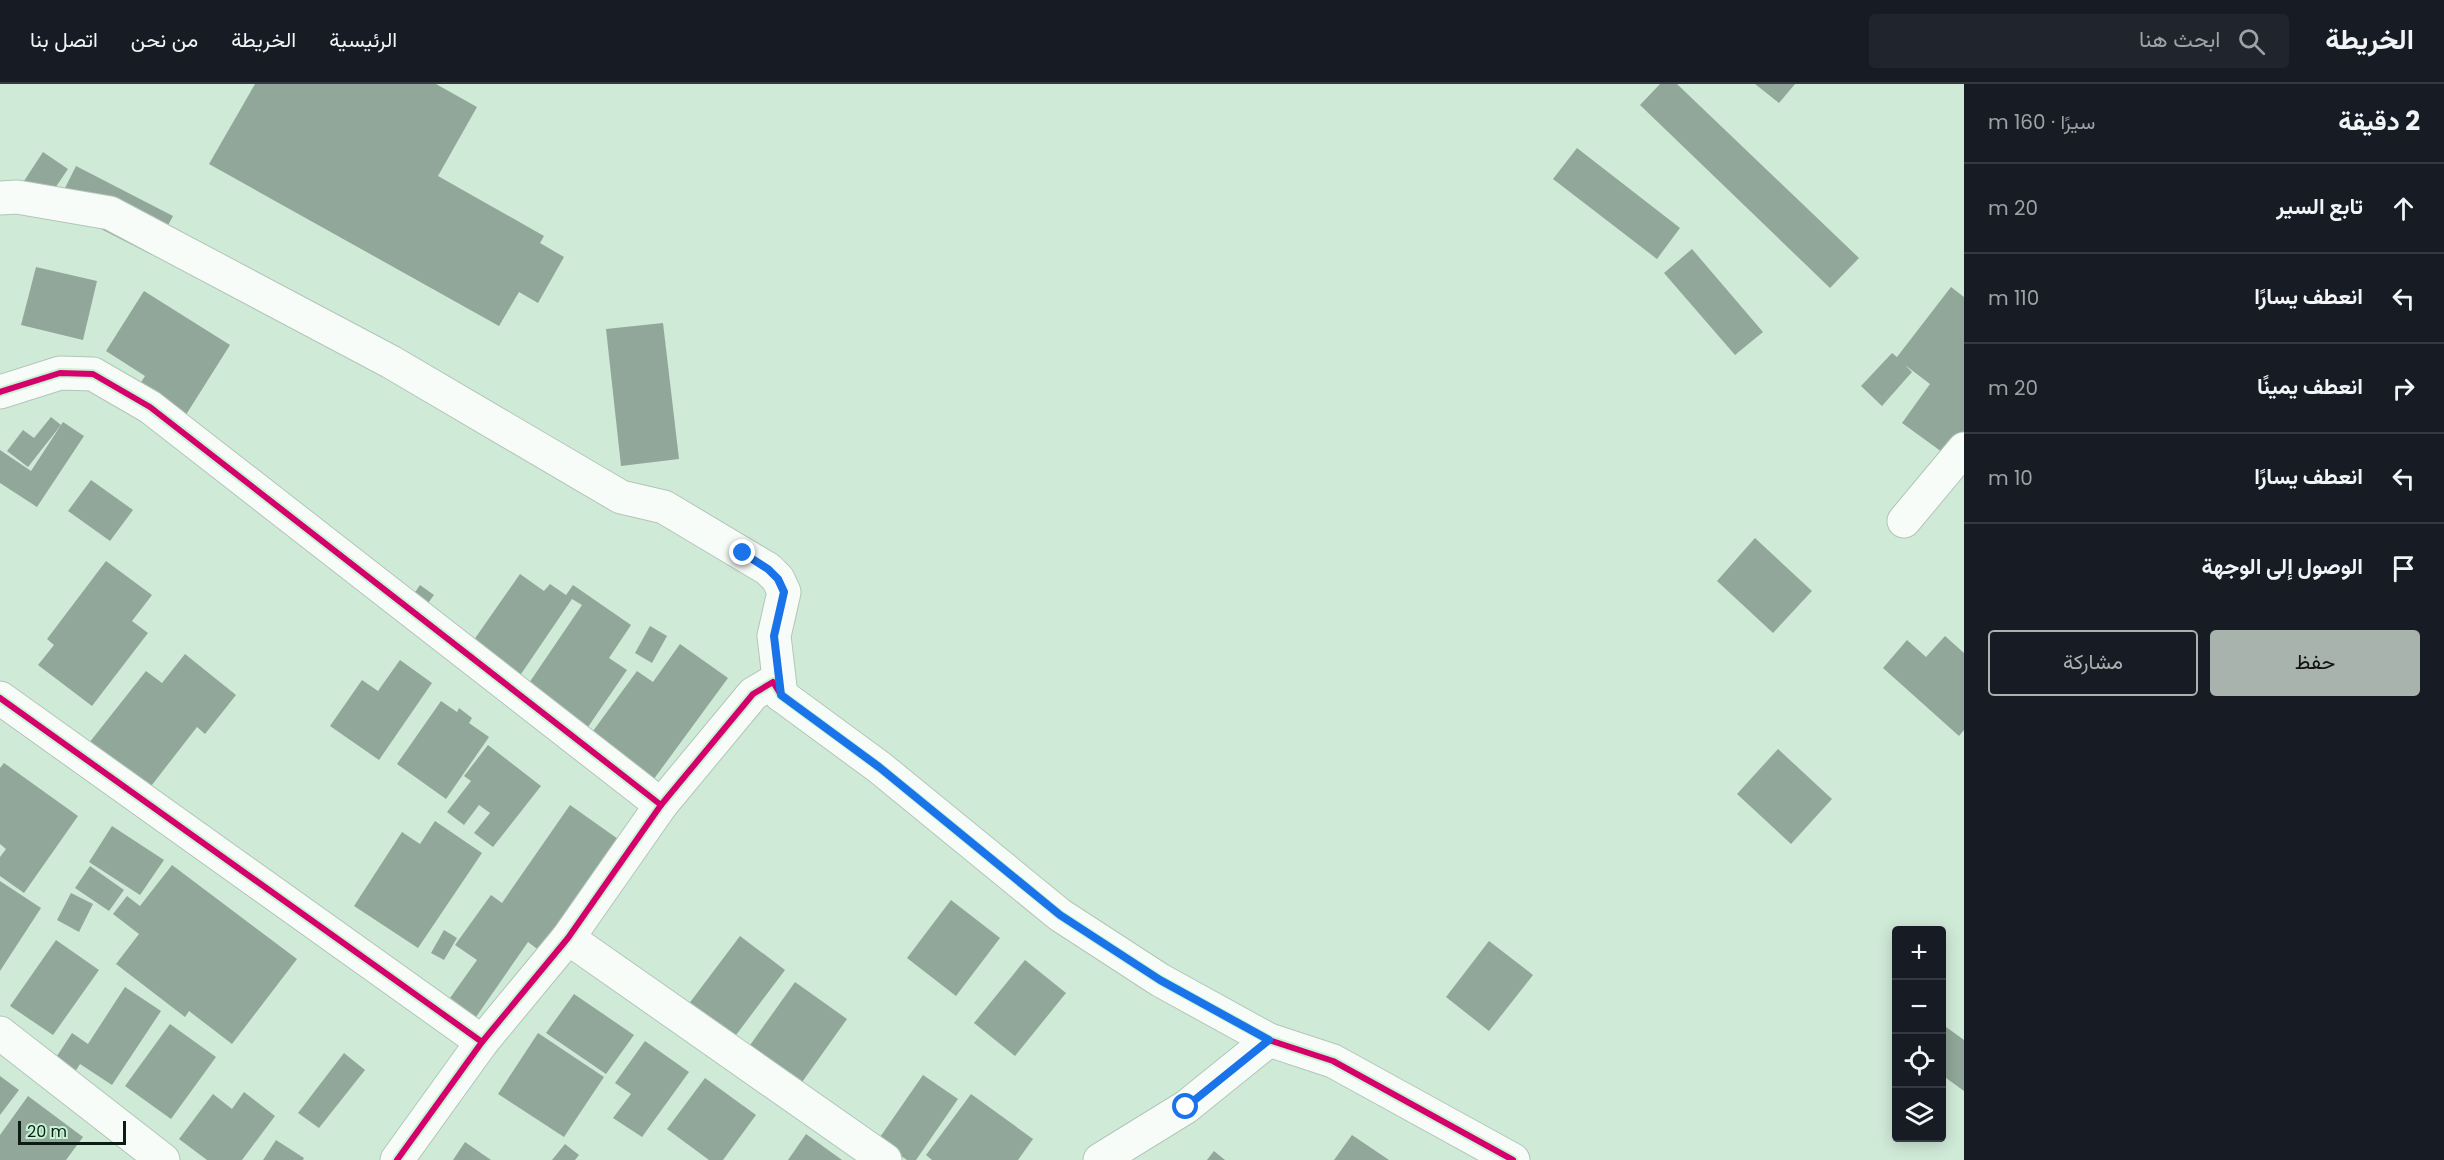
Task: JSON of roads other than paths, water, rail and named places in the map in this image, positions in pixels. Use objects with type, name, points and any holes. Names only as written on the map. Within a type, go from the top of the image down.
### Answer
[{"type":"street","points":[[0,198],[17,197],[110,213],[391,362],[621,497],[664,507],[768,569],[778,579],[784,592],[774,636],[781,695]]},
{"type":"street","points":[[0,392],[60,373],[93,374],[150,407],[661,805]]},
{"type":"street","points":[[1904,521],[1964,449]]},
{"type":"street","points":[[398,1160],[482,1042],[568,938],[661,805],[753,694],[773,682],[781,695],[879,767],[1060,915],[1160,980],[1269,1040],[1333,1061],[1513,1160]]},
{"type":"street","points":[[0,698],[482,1042]]},
{"type":"street","points":[[568,938],[885,1160]]},
{"type":"street","points":[[0,1034],[163,1160]]},
{"type":"street","points":[[1100,1160],[1186,1107],[1269,1040]]}]
